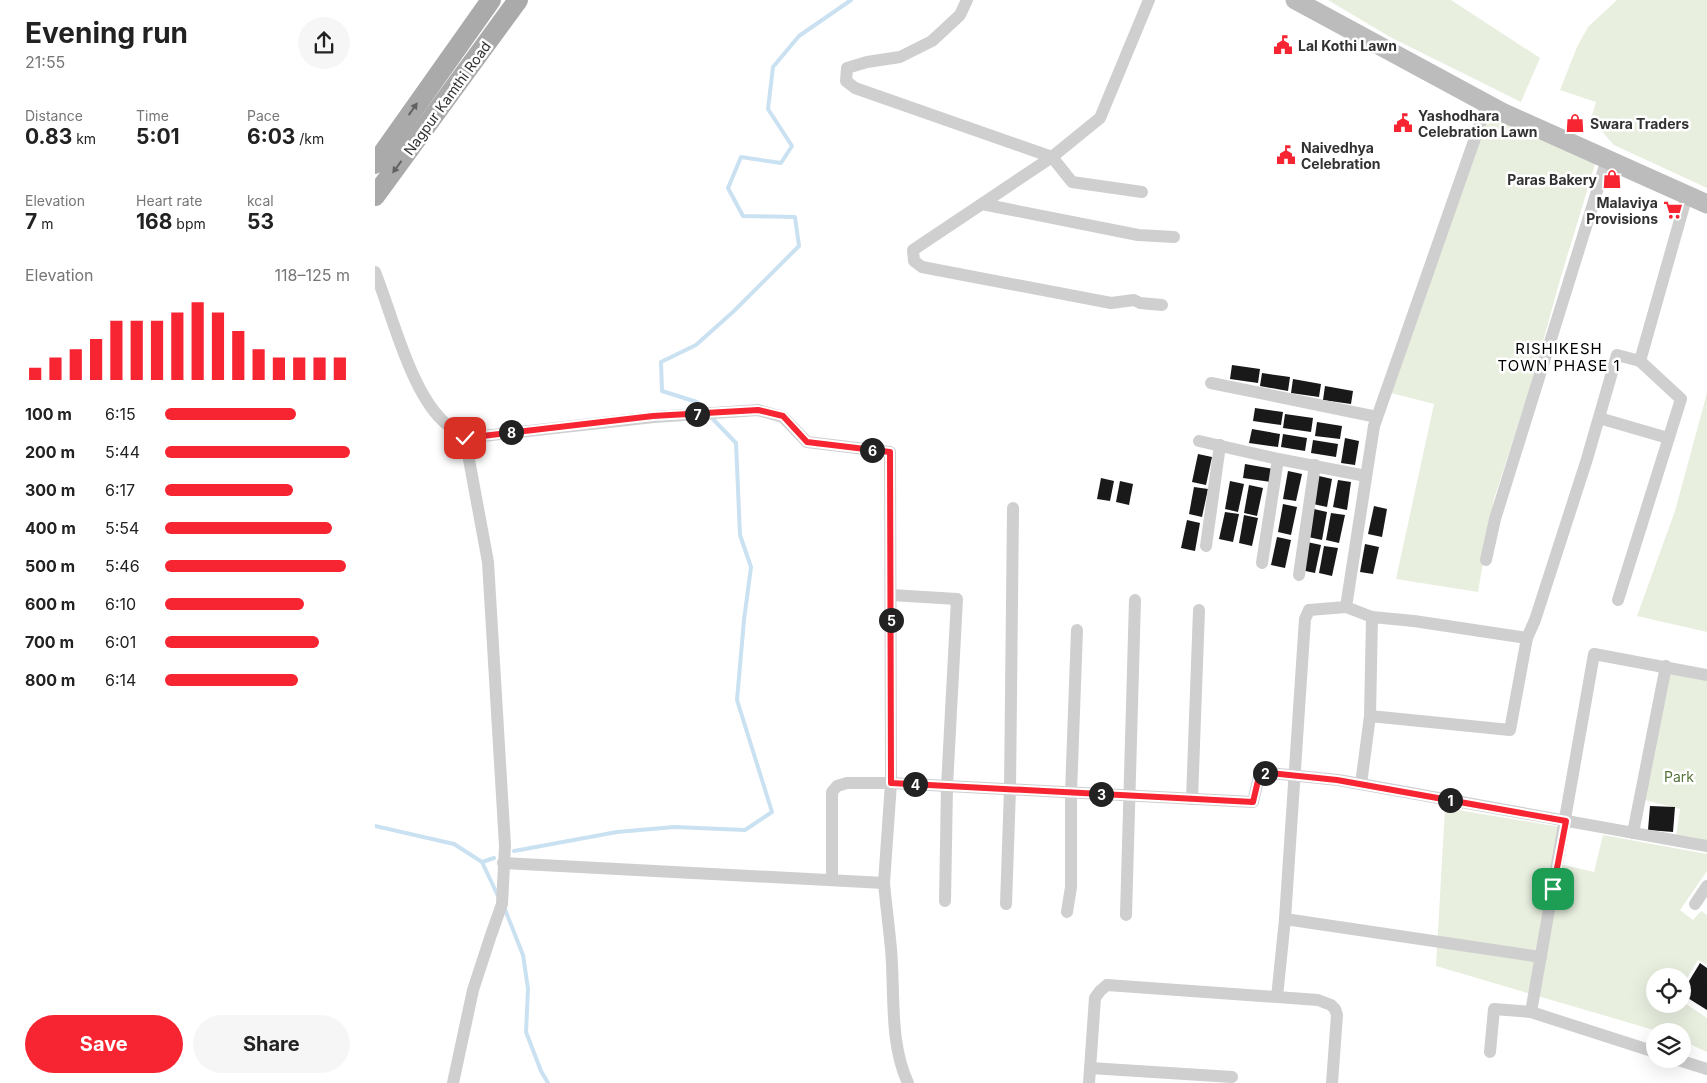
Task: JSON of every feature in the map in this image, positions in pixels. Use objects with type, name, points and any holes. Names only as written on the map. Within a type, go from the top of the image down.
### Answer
[{"type":"main road","points":[[375,164],[491,0]]},
{"type":"main road","name":"Nagpur Kamthi Road","points":[[375,196],[518,0]]},
{"type":"street","points":[[967,0],[960,15],[932,41],[900,57],[867,62],[847,68],[846,81],[855,88],[1052,157],[1072,182],[1142,192]]},
{"type":"street","points":[[1149,0],[1100,118],[1052,157],[913,250],[914,261],[922,267],[1111,303],[1134,300],[1140,303],[1162,305]]},
{"type":"street","points":[[1295,0],[1487,104],[1707,204]]},
{"type":"street","points":[[1346,607],[1374,426],[1487,104]]},
{"type":"street","points":[[1486,560],[1495,520],[1607,159]]},
{"type":"street","points":[[1640,361],[1687,194]]},
{"type":"street","points":[[982,204],[1138,235],[1174,237]]},
{"type":"street","points":[[375,272],[422,394],[442,421],[465,438],[489,562],[505,846],[502,904],[473,990],[453,1083]]},
{"type":"street","points":[[1370,716],[1510,730],[1527,638],[1535,620],[1617,355],[1640,361],[1681,399],[1667,438],[1618,600]]},
{"type":"street","points":[[1211,383],[1377,417]]},
{"type":"street","points":[[465,438],[653,416],[758,410],[783,416],[807,442],[890,452],[891,783],[884,883],[891,949],[894,1015],[901,1067],[908,1083]]},
{"type":"street","points":[[1599,418],[1667,438]]},
{"type":"street","points":[[1199,440],[1278,459],[1366,476]]},
{"type":"street","points":[[1206,546],[1220,445]]},
{"type":"street","points":[[1262,563],[1278,459]]},
{"type":"street","points":[[1299,574],[1315,465]]},
{"type":"street","points":[[1006,904],[1010,790],[1013,508]]},
{"type":"street","points":[[891,595],[957,599],[947,786],[945,901]]},
{"type":"street","points":[[1126,915],[1131,796],[1135,600]]},
{"type":"street","points":[[1277,997],[1285,919],[1305,620],[1309,610],[1346,607],[1372,617],[1414,620],[1527,638]]},
{"type":"street","points":[[1192,799],[1199,610]]},
{"type":"street","points":[[1361,784],[1370,716],[1372,617]]},
{"type":"street","points":[[1067,912],[1071,887],[1071,793],[1077,630]]},
{"type":"street","points":[[1531,1012],[1595,654],[1707,675]]},
{"type":"street","points":[[1633,833],[1666,666]]},
{"type":"street","points":[[832,880],[832,792],[837,786],[847,783],[891,783],[1253,802],[1260,772],[1337,780],[1707,846]]},
{"type":"street","points":[[503,863],[884,883]]},
{"type":"street","points":[[1695,904],[1707,886]]},
{"type":"street","points":[[1285,919],[1541,958]]},
{"type":"street","points":[[1089,1083],[1095,998],[1107,985],[1317,1000],[1331,1005],[1337,1015],[1332,1083]]},
{"type":"street","points":[[1490,1052],[1494,1009],[1531,1012],[1646,1049]]},
{"type":"street","points":[[1691,1064],[1707,1069]]},
{"type":"street","points":[[1090,1068],[1233,1077]]},
{"type":"green space","points":[[1328,0],[1451,0],[1540,58],[1521,102],[1390,37]]},
{"type":"green space","points":[[1617,0],[1707,0],[1707,188],[1614,145],[1591,119],[1596,102],[1560,90],[1577,47],[1588,27]]},
{"type":"green space","points":[[1488,109],[1596,161],[1531,385],[1494,499],[1478,592],[1396,579],[1434,404],[1391,393]]},
{"type":"green space","points":[[1707,393],[1707,632],[1637,616],[1675,511]]},
{"type":"green space","name":"Park","points":[[1668,673],[1707,681],[1707,841],[1676,836],[1680,809],[1645,800]]},
{"type":"green space","points":[[1445,808],[1561,827],[1555,863],[1594,872],[1603,835],[1707,854],[1707,871],[1680,910],[1693,920],[1701,911],[1707,915],[1707,965],[1698,960],[1691,972],[1691,968],[1646,968],[1646,1013],[1691,1013],[1691,1007],[1707,1018],[1707,1052],[1691,1045],[1691,1023],[1646,1023],[1646,1028],[1436,966]]},
{"type":"building","points":[[1232,365],[1260,369],[1258,383],[1230,379]]},
{"type":"building","points":[[1262,373],[1290,377],[1288,391],[1260,386]]},
{"type":"building","points":[[1293,379],[1321,384],[1319,397],[1291,393]]},
{"type":"building","points":[[1325,386],[1353,391],[1351,404],[1323,400]]},
{"type":"building","points":[[1255,408],[1283,412],[1281,425],[1253,421]]},
{"type":"building","points":[[1285,414],[1313,418],[1311,432],[1283,428]]},
{"type":"building","points":[[1317,422],[1342,426],[1340,439],[1315,436]]},
{"type":"building","points":[[1252,429],[1280,434],[1278,447],[1249,443]]},
{"type":"building","points":[[1283,434],[1307,438],[1305,451],[1281,447]]},
{"type":"building","points":[[1345,438],[1359,441],[1355,465],[1341,463]]},
{"type":"building","points":[[1313,440],[1338,444],[1336,457],[1311,453]]},
{"type":"building","points":[[1198,454],[1212,457],[1206,485],[1192,482]]},
{"type":"building","points":[[1245,464],[1273,469],[1271,482],[1243,478]]},
{"type":"building","points":[[1288,471],[1302,474],[1296,501],[1283,499]]},
{"type":"building","points":[[1319,476],[1332,479],[1327,507],[1313,504]]},
{"type":"building","points":[[1101,478],[1114,481],[1110,501],[1097,499]]},
{"type":"building","points":[[1338,480],[1351,482],[1347,510],[1333,507]]},
{"type":"building","points":[[1120,481],[1133,484],[1129,505],[1116,502]]},
{"type":"building","points":[[1230,481],[1244,484],[1238,512],[1225,509]]},
{"type":"building","points":[[1249,485],[1263,488],[1257,516],[1244,513]]},
{"type":"building","points":[[1194,487],[1208,489],[1202,517],[1189,514]]},
{"type":"building","points":[[1283,504],[1297,507],[1291,535],[1278,532]]},
{"type":"building","points":[[1374,506],[1387,509],[1382,537],[1368,534]]},
{"type":"building","points":[[1314,509],[1327,512],[1322,540],[1308,537]]},
{"type":"building","points":[[1225,512],[1239,514],[1233,542],[1219,539]]},
{"type":"building","points":[[1331,513],[1345,515],[1339,543],[1326,540]]},
{"type":"building","points":[[1244,515],[1258,518],[1252,546],[1239,543]]},
{"type":"building","points":[[1187,520],[1200,523],[1195,551],[1181,548]]},
{"type":"building","points":[[1277,537],[1291,540],[1285,568],[1271,565]]},
{"type":"building","points":[[1307,542],[1321,545],[1315,573],[1301,570]]},
{"type":"building","points":[[1365,544],[1379,547],[1373,574],[1360,572]]},
{"type":"building","points":[[1324,546],[1338,548],[1332,576],[1319,573]]},
{"type":"building","points":[[1650,806],[1675,807],[1673,832],[1648,830]]},
{"type":"building","points":[[1700,963],[1707,968],[1707,1010],[1691,1000],[1691,978]]},
{"type":"waterway","points":[[705,411],[697,402],[662,391],[661,362],[696,345],[734,311],[799,246],[795,217],[743,216],[728,188],[741,157],[781,163],[792,146],[768,109],[773,67],[799,36],[851,0]]},
{"type":"waterway","points":[[514,851],[617,832],[674,827],[745,830],[772,812],[737,700],[751,567],[740,535],[736,443],[710,416]]},
{"type":"waterway","points":[[375,826],[454,844],[482,862],[494,858]]},
{"type":"waterway","points":[[482,862],[498,896]]},
{"type":"waterway","points":[[504,907],[523,955],[528,989],[526,1032],[541,1071],[548,1083]]},
{"type":"place","name":"Lal Kothi Lawn","points":[[1283,45]]},
{"type":"place","name":"Yashodhara Celebration Lawn","points":[[1403,123]]},
{"type":"place","name":"Swara Traders","points":[[1575,123]]},
{"type":"place","name":"Naivedhya Celebration","points":[[1286,155]]},
{"type":"place","name":"Paras Bakery","points":[[1612,179]]},
{"type":"place","name":"Malaviya Provisions","points":[[1673,210]]},
{"type":"district","name":"RISHIKESH TOWN PHASE 1","points":[[1559,356]]},
{"type":"route","points":[[465,438],[653,416],[758,410],[783,416],[807,442],[890,452],[891,783],[1253,802],[1260,772],[1337,780],[1566,821],[1553,889]]}]
